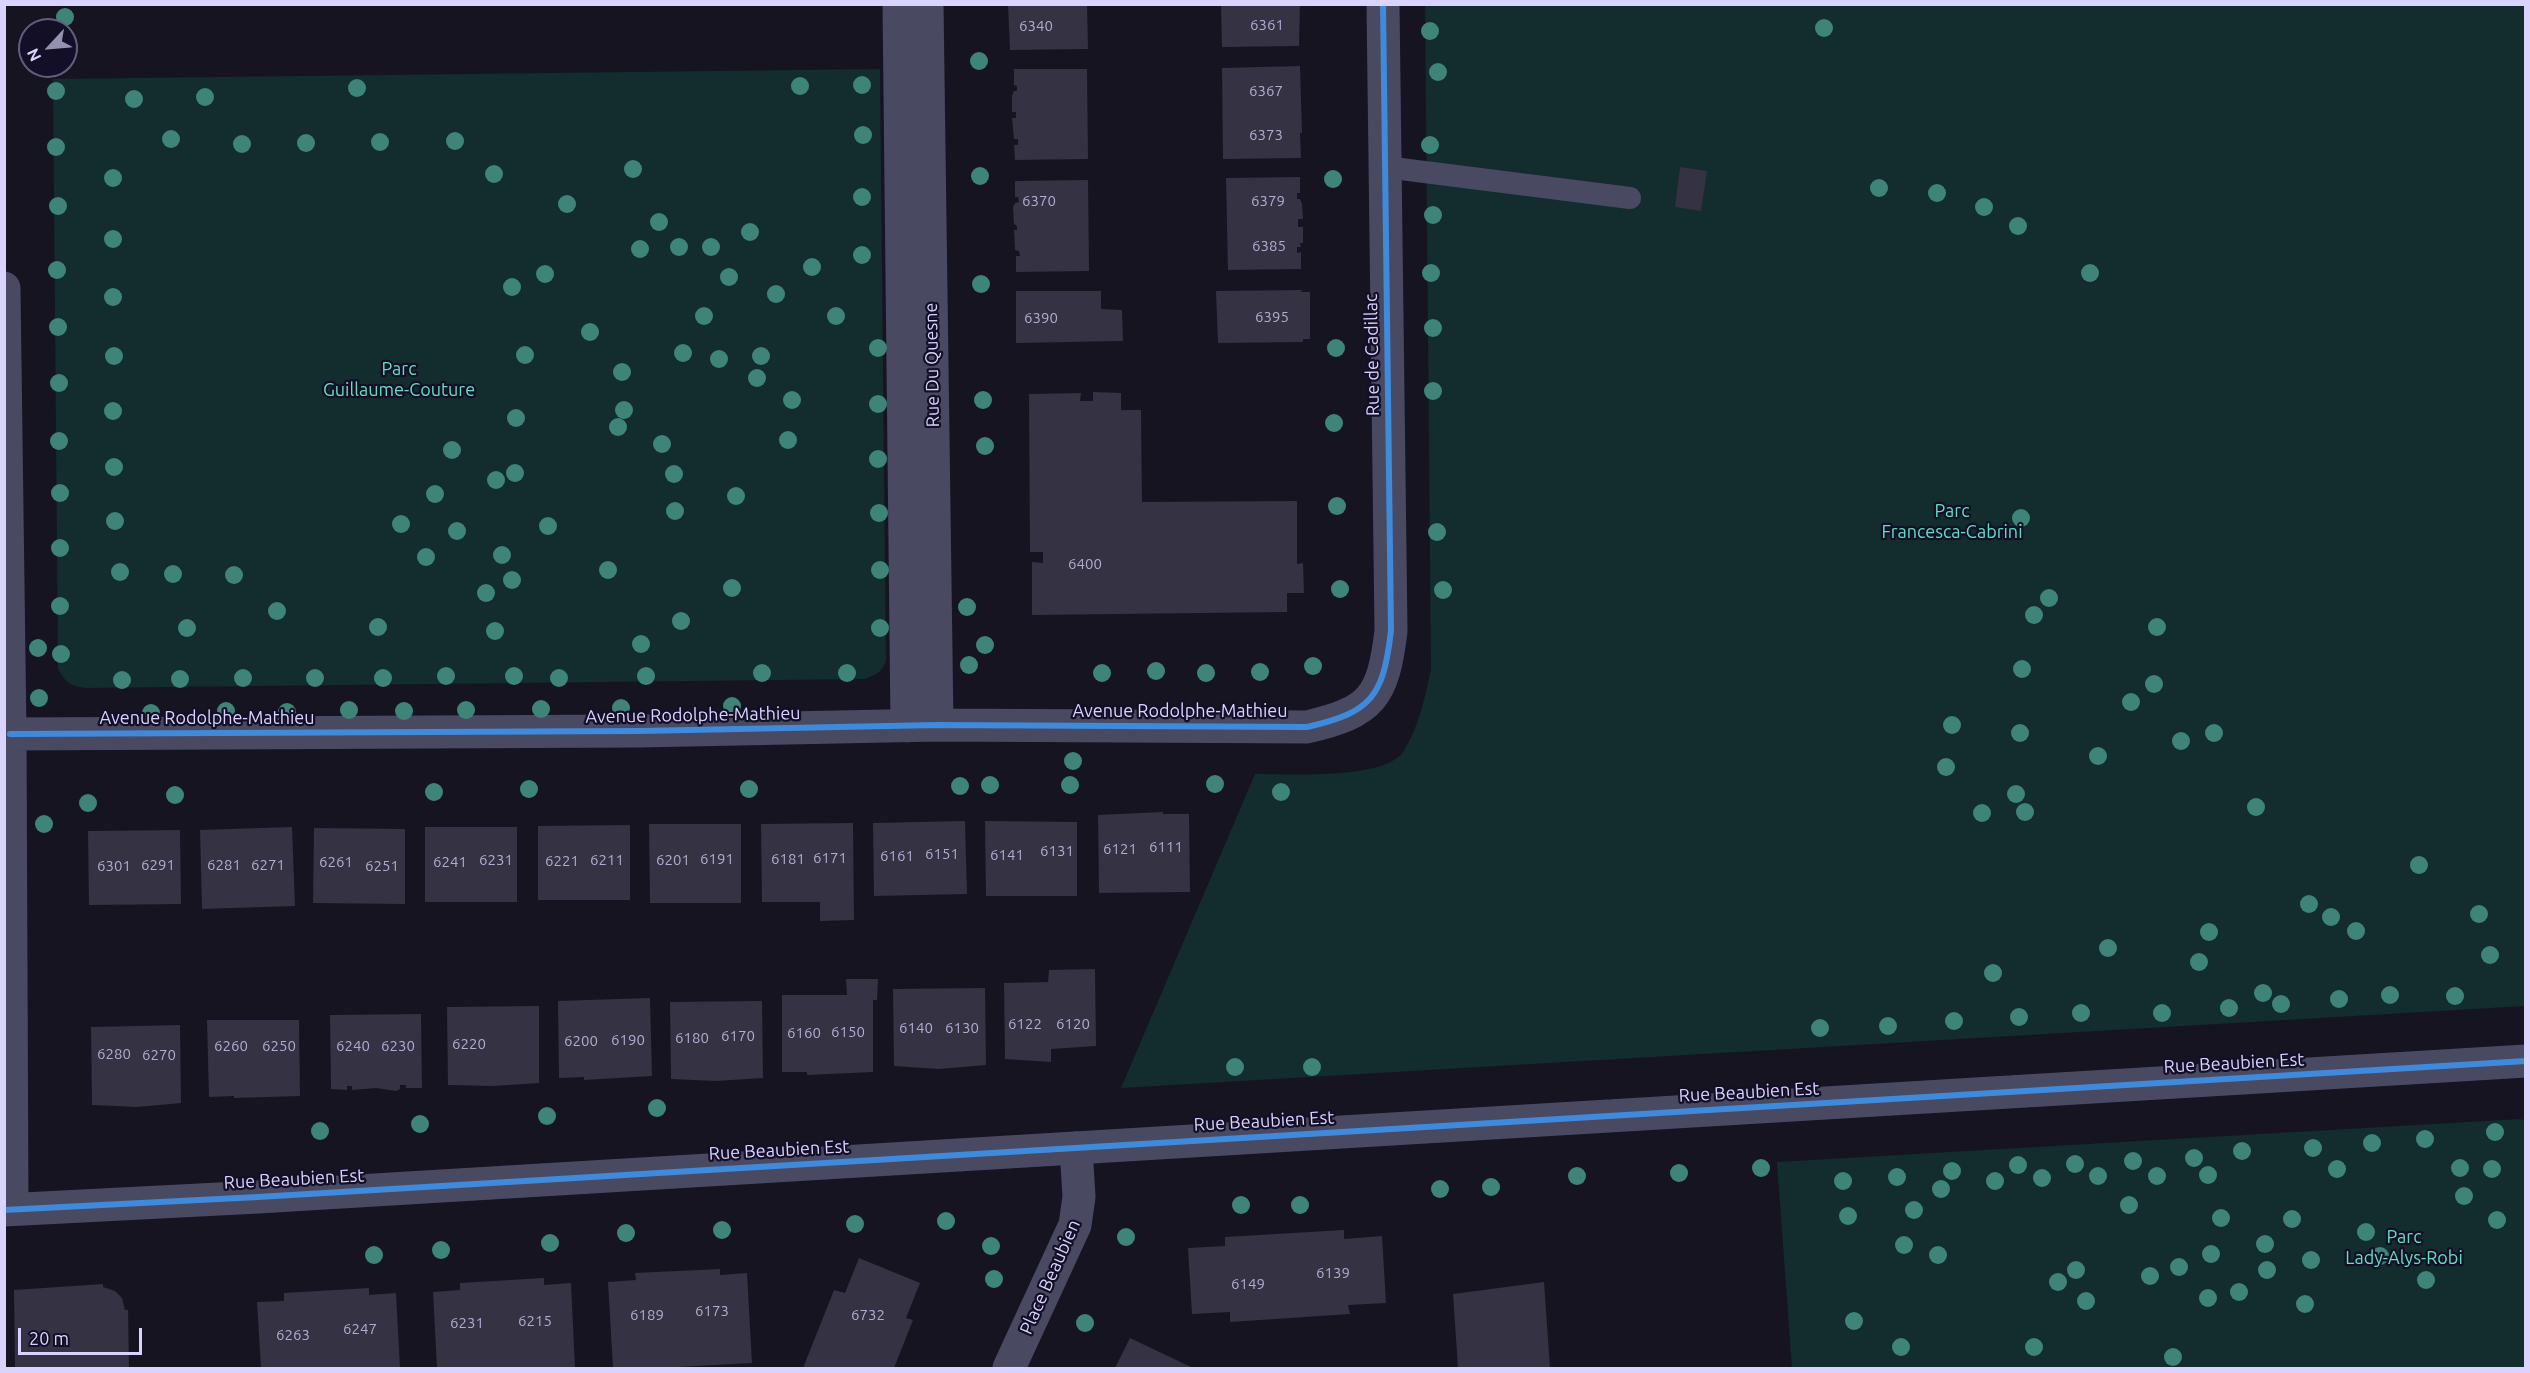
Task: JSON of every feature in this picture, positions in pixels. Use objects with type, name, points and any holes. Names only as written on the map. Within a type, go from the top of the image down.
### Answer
[{"type":"street","points":[[899,4],[922,725]]},
{"type":"street","name":"Rue Du Quesne","points":[[922,725],[927,4]]},
{"type":"street","name":"Rue de Cadillac","points":[[1370,701],[1387,666],[1391,632],[1383,4]]},
{"type":"street","points":[[4,288],[10,734],[8,1209]]},
{"type":"street","name":"Avenue Rodolphe-Mathieu","points":[[10,734],[627,731],[922,725],[1307,727],[1341,719],[1370,701]]},
{"type":"street","name":"Rue Beaubien Est","points":[[8,1209],[258,1197],[2526,1061]]},
{"type":"street","name":"Place Beaubien","points":[[1009,1368],[1075,1225],[1079,1197],[1076,1148]]},
{"type":"lane","points":[[1385,167],[1630,198]]},
{"type":"green space","name":"Parc Francesca-Cabrini","points":[[1425,5],[2525,5],[2525,1006],[1121,1088],[1255,774],[1334,774],[1376,767],[1393,761],[1403,752],[1409,742],[1421,712],[1431,669]]},
{"type":"green space","name":"Parc Guillaume-Couture","points":[[880,69],[886,661],[878,673],[864,679],[86,688],[72,685],[64,678],[58,669],[53,79]]},
{"type":"green space","name":"Parc Lady-Alys-Robi","points":[[2520,1119],[2526,1121],[2525,1368],[1792,1368],[1777,1162]]},
{"type":"building","points":[[1008,4],[1087,4],[1088,49],[1010,50]]},
{"type":"building","points":[[1221,4],[1300,4],[1299,46],[1222,47]]},
{"type":"building","points":[[1300,66],[1301,158],[1223,159],[1222,68]]},
{"type":"building","points":[[1014,69],[1087,69],[1088,159],[1015,160],[1014,145],[1018,145],[1018,139],[1014,139],[1012,118],[1016,118],[1016,112],[1012,112],[1012,96],[1014,91],[1017,91],[1017,86],[1014,85]]},
{"type":"building","points":[[1680,167],[1707,171],[1701,211],[1675,207]]},
{"type":"building","points":[[1300,177],[1300,193],[1297,193],[1297,199],[1300,199],[1302,204],[1303,219],[1298,219],[1298,227],[1303,227],[1303,243],[1300,243],[1301,247],[1297,247],[1297,253],[1301,252],[1301,269],[1228,270],[1226,178]]},
{"type":"building","points":[[1088,180],[1089,271],[1016,272],[1016,256],[1020,256],[1019,251],[1015,250],[1014,230],[1017,230],[1017,226],[1014,224],[1013,207],[1019,202],[1018,197],[1015,197],[1015,181]]},
{"type":"building","points":[[1302,290],[1301,292],[1310,292],[1310,339],[1303,339],[1303,342],[1218,343],[1216,291]]},
{"type":"building","points":[[1016,291],[1101,291],[1101,309],[1122,310],[1123,341],[1016,343]]},
{"type":"building","points":[[1093,392],[1121,393],[1121,410],[1141,410],[1142,502],[1297,501],[1297,564],[1303,563],[1304,593],[1287,593],[1287,612],[1032,615],[1032,562],[1043,563],[1043,552],[1030,552],[1029,394],[1081,393],[1080,401],[1093,401]]},
{"type":"building","points":[[1163,812],[1163,814],[1189,814],[1190,892],[1099,893],[1098,815]]},
{"type":"building","points":[[965,821],[967,894],[874,896],[873,823]]},
{"type":"building","points":[[985,821],[1077,822],[1077,896],[986,896]]},
{"type":"building","points":[[853,823],[854,920],[820,921],[820,902],[762,902],[761,824]]},
{"type":"building","points":[[649,824],[741,824],[741,903],[650,903]]},
{"type":"building","points":[[630,825],[630,900],[538,900],[538,826]]},
{"type":"building","points":[[292,827],[295,906],[202,909],[200,830]]},
{"type":"building","points":[[425,827],[517,827],[517,902],[425,902]]},
{"type":"building","points":[[314,828],[405,829],[405,904],[313,903]]},
{"type":"building","points":[[180,830],[181,904],[89,905],[88,831]]},
{"type":"building","points":[[1095,969],[1096,1046],[1051,1049],[1051,1062],[1005,1059],[1004,983],[1048,982],[1049,970]]},
{"type":"building","points":[[846,979],[878,979],[877,1000],[873,1000],[873,1072],[807,1075],[807,1072],[782,1072],[782,995],[847,995]]},
{"type":"building","points":[[985,988],[986,1065],[939,1069],[894,1066],[893,989]]},
{"type":"building","points":[[650,998],[652,1076],[584,1080],[584,1077],[559,1078],[558,1001]]},
{"type":"building","points":[[762,1001],[763,1078],[716,1081],[671,1079],[670,1002]]},
{"type":"building","points":[[539,1006],[539,1083],[493,1086],[448,1085],[447,1007]]},
{"type":"building","points":[[421,1014],[422,1088],[406,1088],[406,1085],[400,1085],[400,1089],[396,1091],[376,1088],[352,1090],[352,1086],[347,1086],[347,1090],[331,1089],[330,1015]]},
{"type":"building","points":[[207,1020],[299,1020],[300,1096],[209,1097]]},
{"type":"building","points":[[180,1025],[181,1103],[137,1107],[92,1105],[91,1027]]},
{"type":"building","points":[[1344,1230],[1344,1239],[1382,1236],[1386,1303],[1348,1305],[1350,1314],[1230,1322],[1230,1312],[1192,1314],[1188,1248],[1225,1246],[1225,1237]]},
{"type":"building","points":[[859,1258],[920,1283],[906,1318],[913,1320],[894,1368],[803,1368],[834,1290],[845,1293]]},
{"type":"building","points":[[720,1269],[720,1275],[747,1273],[752,1363],[613,1368],[608,1282],[636,1280],[635,1273]]},
{"type":"building","points":[[544,1278],[544,1285],[571,1283],[575,1368],[437,1368],[433,1292],[460,1290],[460,1283]]},
{"type":"building","points":[[1544,1282],[1550,1368],[1458,1368],[1453,1294]]},
{"type":"building","points":[[103,1284],[103,1287],[115,1291],[122,1298],[125,1310],[128,1310],[129,1368],[15,1368],[14,1290]]},
{"type":"building","points":[[369,1288],[369,1295],[396,1293],[400,1368],[261,1368],[257,1302],[284,1301],[284,1293]]},
{"type":"building","points":[[1130,1338],[1193,1368],[1115,1368]]},
{"type":"cycle path","points":[[10,734],[639,731],[937,725],[1307,727],[1346,715],[1370,698],[1378,686],[1384,672],[1391,631],[1383,4]]},
{"type":"cycle path","points":[[4,1210],[258,1197],[2526,1061]]}]
